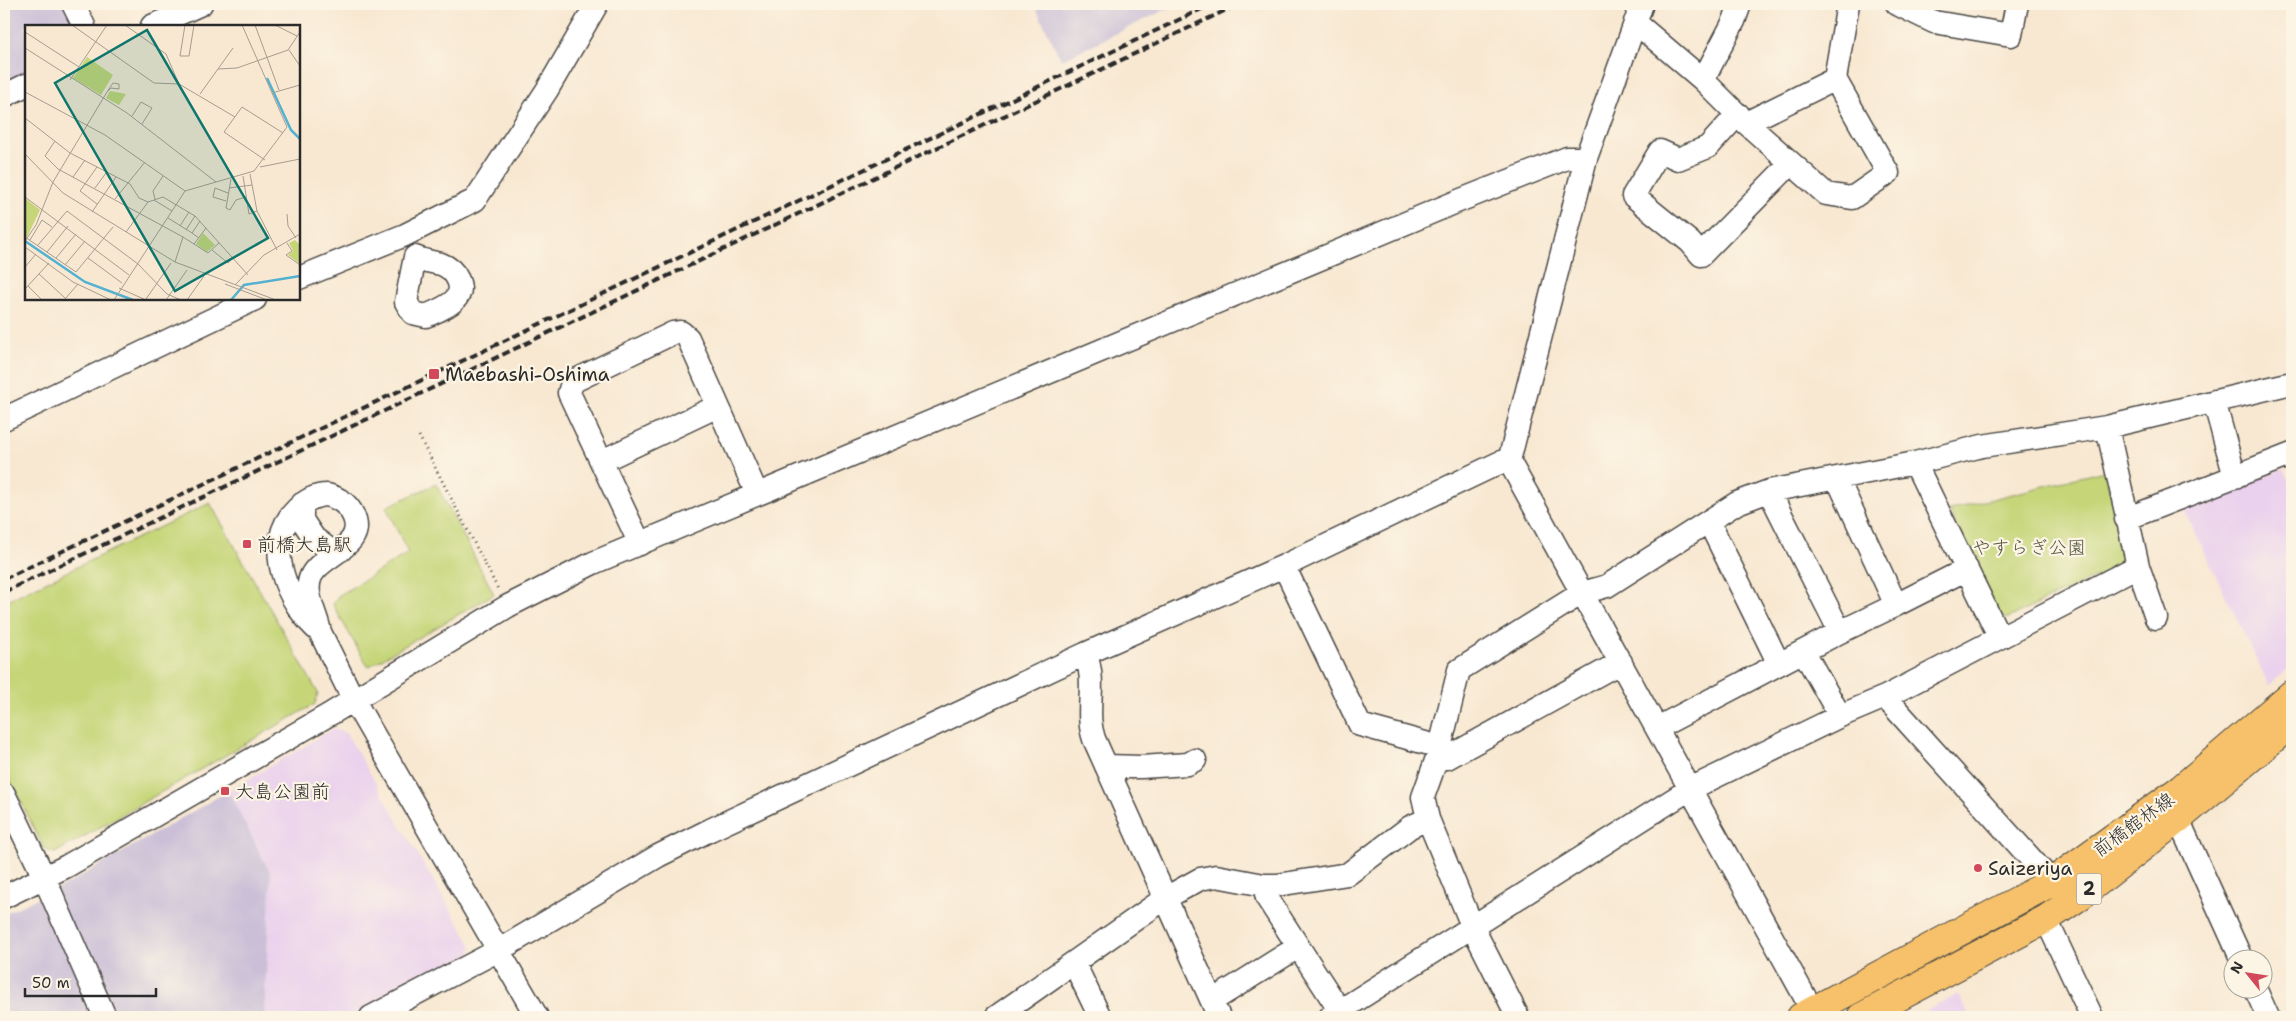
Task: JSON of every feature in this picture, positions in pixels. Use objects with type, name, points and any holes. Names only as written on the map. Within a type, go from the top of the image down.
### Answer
[{"type":"main road","name":"前橋館林線","points":[[1810,1015],[2052,882],[2182,788],[2292,694]]},
{"type":"main road","name":"前橋館林線","points":[[1861,1017],[2046,919],[2080,896],[2178,819],[2292,723]]},
{"type":"street","points":[[73,4],[84,25]]},
{"type":"street","points":[[154,25],[201,4]]},
{"type":"street","points":[[300,278],[405,235],[475,200],[547,90],[596,4]]},
{"type":"street","points":[[1704,80],[1734,21],[1740,4]]},
{"type":"street","points":[[1810,1015],[1657,728],[1509,461],[1586,158],[1638,13],[1742,118],[1826,194],[1852,198],[1888,174],[1834,79],[1848,4]]},
{"type":"street","points":[[1897,4],[1934,22],[2011,35],[2017,4]]},
{"type":"street","points":[[1791,163],[1701,255],[1690,242],[1632,196],[1660,151],[1678,159],[1708,146],[1742,118],[1834,79]]},
{"type":"street","points":[[4,96],[25,86]]},
{"type":"street","points":[[4,897],[66,866],[353,699],[508,606],[593,563],[1462,200],[1567,158],[1586,158]]},
{"type":"street","points":[[405,235],[415,257]]},
{"type":"street","points":[[4,419],[253,300]]},
{"type":"street","points":[[640,544],[602,461],[570,398],[572,383],[673,333],[681,332],[688,338],[757,494]]},
{"type":"street","points":[[1518,1017],[1473,928],[1428,819],[1424,797],[1439,751],[1459,670],[1582,593],[1608,586],[1736,503],[1769,491],[1915,463],[1982,446],[2107,427],[2292,382]]},
{"type":"street","points":[[2214,400],[2235,477]]},
{"type":"street","points":[[602,461],[718,406]]},
{"type":"street","points":[[2107,427],[2138,566],[2156,618]]},
{"type":"street","points":[[2126,519],[2292,454]]},
{"type":"street","points":[[371,1017],[499,950],[670,850],[1086,654],[1284,566],[1500,462],[1509,461]]},
{"type":"street","points":[[1915,463],[1999,636]]},
{"type":"street","points":[[1837,478],[1896,605]]},
{"type":"street","points":[[1769,491],[1840,632]]},
{"type":"street","points":[[320,632],[308,622],[286,585],[280,562],[280,542],[286,522],[302,504],[313,497],[327,495],[345,503],[356,521],[356,528],[349,542],[316,568],[309,584],[310,600],[318,617],[320,632],[353,699],[537,1017]]},
{"type":"street","points":[[302,504],[302,520],[314,538],[330,550],[341,550]]},
{"type":"street","points":[[1709,522],[1779,664]]},
{"type":"street","points":[[1284,566],[1360,725],[1439,751],[1447,758],[1621,662]]},
{"type":"street","points":[[1264,885],[1267,898],[1298,947],[1335,1014],[1690,789],[1885,696],[2138,566]]},
{"type":"street","points":[[1657,728],[1840,632],[1967,569]]},
{"type":"street","points":[[1804,652],[1840,716]]},
{"type":"street","points":[[1086,654],[1092,670],[1092,734],[1164,899],[1215,1009],[1298,947]]},
{"type":"street","points":[[1885,696],[2052,882]]},
{"type":"street","points":[[1106,766],[1141,767],[1188,764],[1194,760]]},
{"type":"street","points":[[4,794],[44,877],[105,1017]]},
{"type":"street","points":[[996,1017],[1164,899],[1210,876],[1264,885],[1348,874],[1410,827],[1428,819]]},
{"type":"street","points":[[2178,819],[2236,948]]},
{"type":"street","points":[[2046,919],[2092,1017]]},
{"type":"street","points":[[1074,963],[1100,1017]]},
{"type":"street","points":[[2259,998],[2268,1017]]},
{"type":"path","points":[[419,436],[508,606]]},
{"type":"shaded area","points":[[4,4],[68,4],[78,25],[25,25],[25,72],[4,83]]},
{"type":"shaded area","points":[[1034,4],[1177,4],[1061,60]]},
{"type":"shaded area","points":[[2284,469],[2292,485],[2292,665],[2269,685],[2183,508]]},
{"type":"shaded area","points":[[333,729],[346,733],[472,946],[470,955],[354,1017],[264,1017],[271,874],[228,791]]},
{"type":"shaded area","points":[[228,791],[271,874],[264,1017],[4,1017],[4,914],[71,882]]},
{"type":"shaded area","points":[[1958,994],[1970,1017],[1915,1017]]},
{"type":"green space","name":"やすらぎ公園","points":[[2104,471],[2128,552],[2122,565],[2006,619],[1999,614],[1949,510]]},
{"type":"green space","points":[[436,484],[494,594],[368,667],[333,605],[338,596],[408,553],[386,507]]},
{"type":"green space","points":[[210,503],[318,693],[315,704],[55,853],[44,849],[4,767],[4,602]]},
{"type":"railway","points":[[4,579],[1212,4]]},
{"type":"railway","points":[[4,592],[1239,4]]},
{"type":"place","name":"Maebashi-Oshima","points":[[434,374]]},
{"type":"place","name":"前橋大島駅","points":[[247,544]]},
{"type":"place","name":"大島公園前","points":[[225,791]]},
{"type":"place","name":"Saizeriya","points":[[1978,868]]}]
